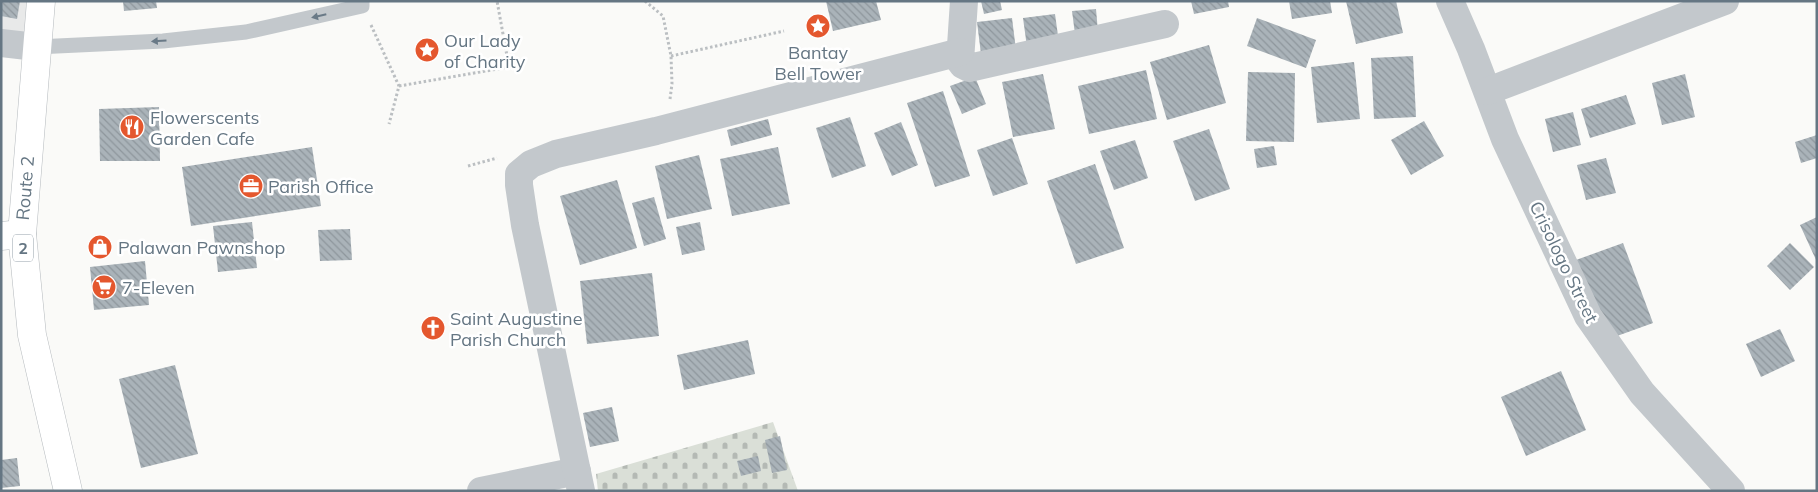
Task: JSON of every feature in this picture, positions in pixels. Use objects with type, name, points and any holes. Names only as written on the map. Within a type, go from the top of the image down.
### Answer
[{"type":"highway","name":"Route 2","points":[[41,1],[11,235],[68,491]]},
{"type":"street","points":[[964,1],[960,57],[963,65],[969,68],[1165,24]]},
{"type":"street","name":"Crisologo Street","points":[[1450,1],[1488,91],[1505,139],[1588,316],[1642,393],[1731,491]]},
{"type":"street","points":[[1488,91],[1725,1]]},
{"type":"street","points":[[1,43],[36,47]]},
{"type":"street","points":[[481,491],[579,481],[525,225],[519,174],[531,164],[556,154],[960,57]]},
{"type":"lane","points":[[36,47],[163,41],[246,32],[362,4]]},
{"type":"path","points":[[399,86],[509,67],[497,1]]},
{"type":"path","points":[[645,1],[663,16],[671,56],[784,31]]},
{"type":"path","points":[[362,4],[399,86],[389,124]]},
{"type":"shaded area","points":[[1,1],[34,1],[29,59],[1,55]]},
{"type":"green space","points":[[773,422],[798,491],[598,491],[596,474]]},
{"type":"building","points":[[1,1],[20,1],[17,19],[1,16]]},
{"type":"building","points":[[123,1],[156,1],[157,8],[124,11]]},
{"type":"building","points":[[826,1],[876,1],[881,20],[833,31]]},
{"type":"building","points":[[981,1],[1000,1],[1002,10],[984,14]]},
{"type":"building","points":[[1191,1],[1228,1],[1229,7],[1194,14]]},
{"type":"building","points":[[1289,1],[1330,1],[1332,13],[1292,19]]},
{"type":"building","points":[[1346,1],[1396,1],[1403,33],[1356,44]]},
{"type":"building","points":[[1096,9],[1098,32],[1075,34],[1072,11]]},
{"type":"building","points":[[1055,14],[1059,43],[1027,47],[1023,18]]},
{"type":"building","points":[[1012,18],[1016,50],[981,54],[977,22]]},
{"type":"building","points":[[1257,18],[1316,40],[1306,68],[1247,46]]},
{"type":"building","points":[[1209,45],[1226,103],[1167,120],[1150,62]]},
{"type":"building","points":[[1413,56],[1416,117],[1374,119],[1371,58]]},
{"type":"building","points":[[1354,62],[1360,119],[1317,123],[1311,67]]},
{"type":"building","points":[[1146,70],[1157,119],[1089,134],[1078,86]]},
{"type":"building","points":[[1248,72],[1295,73],[1294,142],[1246,141]]},
{"type":"building","points":[[1043,74],[1055,129],[1013,137],[1002,82]]},
{"type":"building","points":[[1685,74],[1695,117],[1662,125],[1652,83]]},
{"type":"building","points":[[975,77],[986,104],[962,114],[950,86]]},
{"type":"building","points":[[943,91],[970,176],[935,187],[907,103]]},
{"type":"building","points":[[1626,95],[1636,124],[1590,138],[1581,109]]},
{"type":"building","points":[[159,107],[160,161],[100,161],[99,109]]},
{"type":"building","points":[[1573,112],[1581,145],[1553,152],[1545,119]]},
{"type":"building","points":[[850,117],[866,166],[832,178],[816,128]]},
{"type":"building","points":[[768,119],[772,135],[731,146],[727,130]]},
{"type":"building","points":[[1424,121],[1444,156],[1411,175],[1391,140]]},
{"type":"building","points":[[901,122],[918,165],[892,176],[874,133]]},
{"type":"building","points":[[1209,129],[1230,189],[1195,201],[1173,141]]},
{"type":"building","points":[[1817,135],[1817,158],[1801,163],[1795,142]]},
{"type":"building","points":[[1012,138],[1028,184],[993,196],[977,150]]},
{"type":"building","points":[[1135,140],[1148,178],[1114,190],[1100,151]]},
{"type":"building","points":[[1274,146],[1277,165],[1257,168],[1254,149]]},
{"type":"building","name":"Parish Office","points":[[312,147],[321,206],[191,226],[182,167]]},
{"type":"building","points":[[778,147],[790,204],[732,216],[720,159]]},
{"type":"building","points":[[699,155],[712,209],[667,219],[655,166]]},
{"type":"building","points":[[1606,158],[1616,193],[1586,200],[1577,165]]},
{"type":"building","points":[[1095,164],[1124,248],[1076,264],[1047,181]]},
{"type":"building","points":[[617,180],[637,248],[580,265],[560,196]]},
{"type":"building","points":[[654,197],[666,239],[644,246],[632,203]]},
{"type":"building","points":[[1817,217],[1817,262],[1800,225]]},
{"type":"building","points":[[252,222],[257,268],[218,272],[213,226]]},
{"type":"building","points":[[700,222],[705,250],[682,255],[676,227]]},
{"type":"building","points":[[350,229],[352,260],[320,261],[318,230]]},
{"type":"building","points":[[1623,243],[1653,323],[1606,340],[1576,260]]},
{"type":"building","points":[[1790,243],[1814,267],[1790,290],[1767,266]]},
{"type":"building","points":[[145,261],[149,305],[94,310],[90,267]]},
{"type":"building","points":[[652,273],[659,336],[587,344],[580,281]]},
{"type":"building","points":[[1780,329],[1795,361],[1761,377],[1746,344]]},
{"type":"building","points":[[748,340],[755,374],[684,390],[677,355]]},
{"type":"building","points":[[175,365],[198,454],[141,468],[119,379]]},
{"type":"building","points":[[1561,371],[1586,430],[1526,456],[1501,397]]},
{"type":"building","points":[[612,407],[619,441],[590,447],[583,413]]},
{"type":"building","points":[[780,436],[787,470],[772,473],[765,440]]},
{"type":"building","points":[[758,456],[761,471],[741,476],[737,461]]},
{"type":"building","points":[[17,458],[20,486],[1,488],[1,460]]},
{"type":"place","name":"Bantay Bell Tower","points":[[818,26]]},
{"type":"place","name":"Our Lady of Charity","points":[[427,50]]},
{"type":"place","name":"Flowerscents Garden Cafe","points":[[132,127]]},
{"type":"place","name":"Parish Office","points":[[251,186]]},
{"type":"place","name":"Palawan Pawnshop","points":[[100,247]]},
{"type":"place","name":"7-Eleven","points":[[104,287]]},
{"type":"place","name":"Saint Augustine Parish Church","points":[[433,328]]}]
